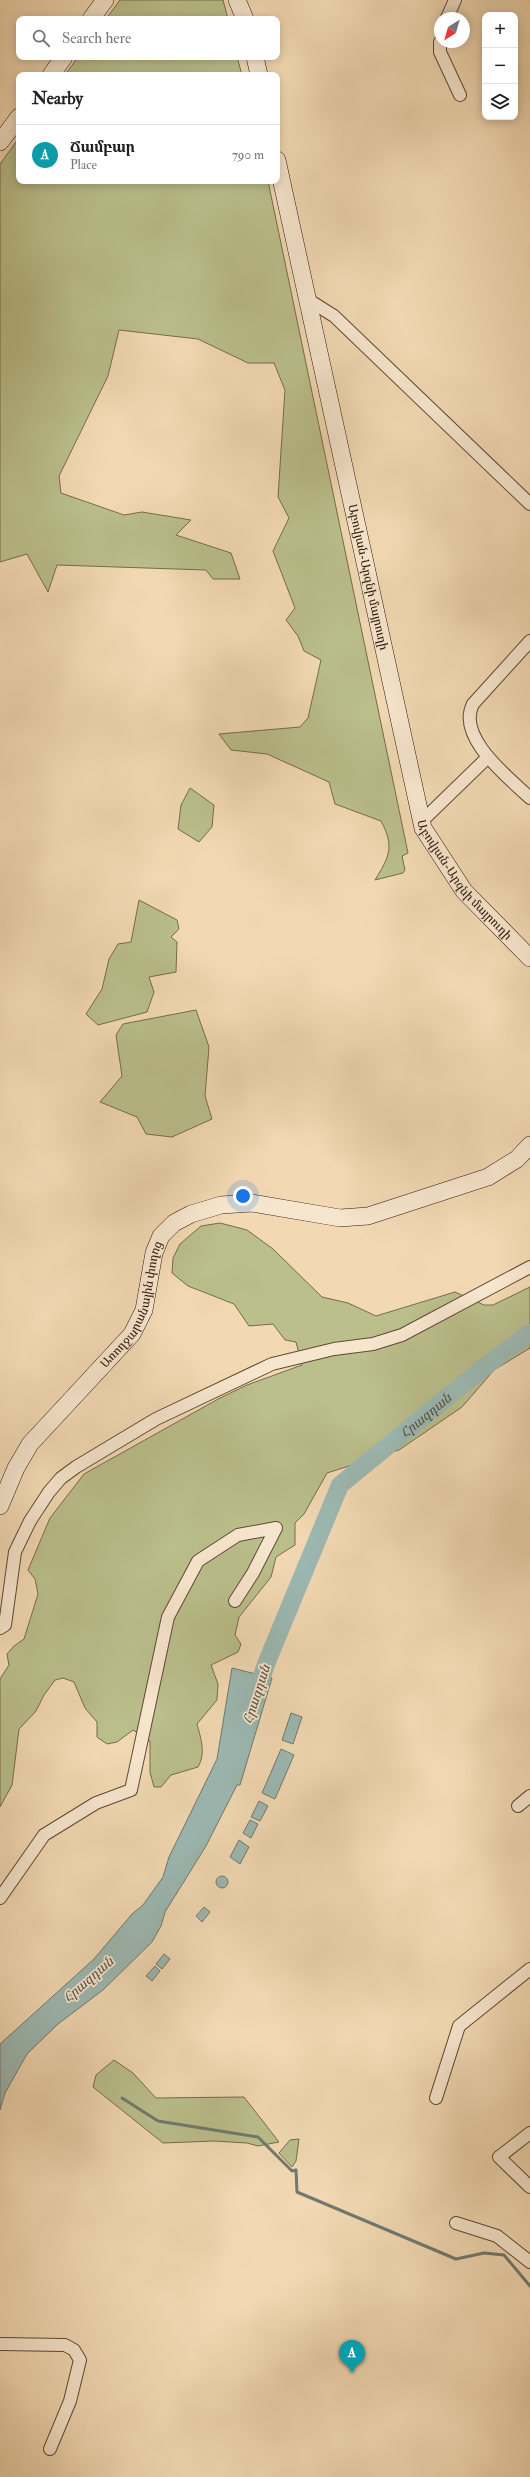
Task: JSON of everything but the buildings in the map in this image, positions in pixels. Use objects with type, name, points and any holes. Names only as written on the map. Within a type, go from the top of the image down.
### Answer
[{"type":"main road","points":[[93,16],[105,0]]},
{"type":"main road","points":[[237,0],[244,16]]},
{"type":"main road","points":[[53,72],[62,60]]},
{"type":"main road","points":[[256,60],[258,72]]},
{"type":"main road","points":[[0,142],[16,121]]},
{"type":"main road","name":"Աբովյան-Արզնի մայրուղի","points":[[280,174],[421,822],[423,828],[464,891],[530,958]]},
{"type":"main road","name":"Առողջարանային փողոց","points":[[0,1506],[16,1468],[30,1444],[132,1334],[144,1310],[154,1253],[161,1236],[174,1223],[191,1214],[222,1205],[252,1203],[340,1218],[368,1216],[488,1177],[517,1159],[530,1145]]},
{"type":"street","points":[[449,12],[454,0]]},
{"type":"street","points":[[440,48],[440,52],[460,95]]},
{"type":"street","points":[[307,299],[334,316],[530,504]]},
{"type":"street","points":[[530,641],[473,704],[469,712],[469,726],[488,758],[530,798]]},
{"type":"street","points":[[421,822],[488,758]]},
{"type":"street","points":[[0,1628],[5,1625],[15,1552],[30,1520],[53,1487],[76,1467],[156,1420],[272,1364],[334,1350],[374,1344],[402,1335],[530,1267]]},
{"type":"street","points":[[0,1898],[44,1835],[96,1803],[131,1790],[168,1617],[198,1561],[238,1535],[276,1528],[253,1573],[235,1600]]},
{"type":"street","points":[[518,1806],[530,1796]]},
{"type":"street","points":[[436,2098],[459,2026],[530,1969]]},
{"type":"street","points":[[530,2133],[499,2157],[530,2187]]},
{"type":"street","points":[[456,2223],[497,2236],[530,2262]]},
{"type":"street","points":[[0,2344],[65,2345],[74,2350],[80,2360],[70,2401],[50,2449]]},
{"type":"green space","points":[[120,0],[223,0],[227,16],[108,16]]},
{"type":"green space","points":[[76,60],[238,60],[241,72],[67,72]]},
{"type":"green space","points":[[16,142],[16,184],[269,184],[408,853],[402,856],[405,870],[403,873],[375,880],[387,858],[389,845],[388,838],[381,821],[335,804],[329,782],[267,754],[231,750],[219,734],[300,727],[308,718],[321,660],[304,651],[298,636],[286,620],[295,608],[273,551],[289,518],[278,497],[285,390],[274,363],[248,363],[198,339],[119,330],[108,376],[59,476],[61,493],[124,515],[142,512],[191,520],[176,535],[231,553],[240,579],[213,579],[206,570],[57,565],[48,592],[27,554],[0,562],[0,164]]},
{"type":"green space","points":[[190,788],[214,805],[212,827],[199,842],[178,829],[181,805]]},
{"type":"green space","points":[[139,900],[177,920],[179,929],[171,937],[177,942],[176,972],[149,977],[154,992],[147,1012],[98,1025],[86,1014],[102,989],[109,959],[118,944],[131,942]]},
{"type":"green space","points":[[196,1010],[209,1047],[205,1096],[212,1119],[172,1137],[146,1134],[137,1117],[100,1102],[122,1076],[116,1035],[123,1024]]},
{"type":"green space","points":[[220,1223],[247,1230],[273,1249],[322,1297],[348,1303],[376,1316],[455,1292],[484,1305],[493,1305],[530,1287],[530,1348],[494,1370],[462,1407],[399,1450],[327,1473],[304,1514],[295,1523],[295,1545],[276,1557],[271,1577],[239,1617],[235,1635],[241,1644],[238,1652],[211,1665],[218,1684],[217,1700],[197,1724],[202,1751],[202,1756],[198,1767],[171,1775],[161,1787],[154,1787],[150,1772],[150,1741],[133,1730],[117,1742],[107,1744],[97,1737],[97,1722],[85,1708],[74,1682],[63,1678],[55,1680],[44,1695],[36,1711],[19,1729],[12,1785],[0,1807],[0,1679],[9,1665],[7,1654],[14,1646],[24,1639],[38,1594],[35,1579],[28,1570],[50,1518],[84,1474],[220,1398],[247,1385],[302,1365],[296,1342],[285,1340],[273,1324],[249,1326],[234,1304],[188,1286],[172,1273],[173,1258],[180,1244],[201,1226]]},
{"type":"green space","points":[[114,2060],[133,2073],[156,2098],[244,2097],[279,2142],[258,2146],[247,2143],[214,2141],[163,2143],[93,2087],[96,2075]]},
{"type":"green space","points":[[299,2139],[296,2161],[292,2167],[279,2153],[290,2140]]},
{"type":"water","points":[[232,1668],[272,1678],[240,1785],[237,1785],[206,1846],[165,1912],[161,1926],[152,1942],[103,1990],[58,2024],[27,2054],[5,2093],[0,2110],[0,2044],[94,1959],[132,1914],[143,1905],[163,1877],[169,1857],[217,1759]]},
{"type":"water","points":[[291,1713],[302,1717],[293,1744],[282,1740]]},
{"type":"water","points":[[281,1749],[294,1755],[275,1799],[262,1793]]},
{"type":"water","points":[[259,1801],[268,1806],[260,1821],[251,1817]]},
{"type":"water","points":[[250,1820],[258,1824],[251,1838],[243,1833]]},
{"type":"water","points":[[239,1840],[249,1847],[240,1864],[230,1857]]},
{"type":"water","points":[[222,1876],[226,1878],[228,1882],[226,1886],[222,1888],[218,1886],[216,1882],[218,1878]]},
{"type":"water","points":[[204,1907],[210,1912],[202,1922],[196,1916]]},
{"type":"water","points":[[164,1954],[170,1959],[162,1969],[156,1964]]},
{"type":"water","points":[[155,1966],[160,1971],[152,1981],[146,1976]]},
{"type":"waterway","name":"Հրազդան","points":[[255,1698],[266,1664],[340,1485],[483,1368],[530,1333]]},
{"type":"waterway","points":[[122,2098],[158,2121],[258,2137],[292,2171],[296,2170],[297,2192],[456,2259],[484,2253],[504,2255],[530,2286]]},
{"type":"place","name":"Ճամբար","points":[[352,2373]]}]
